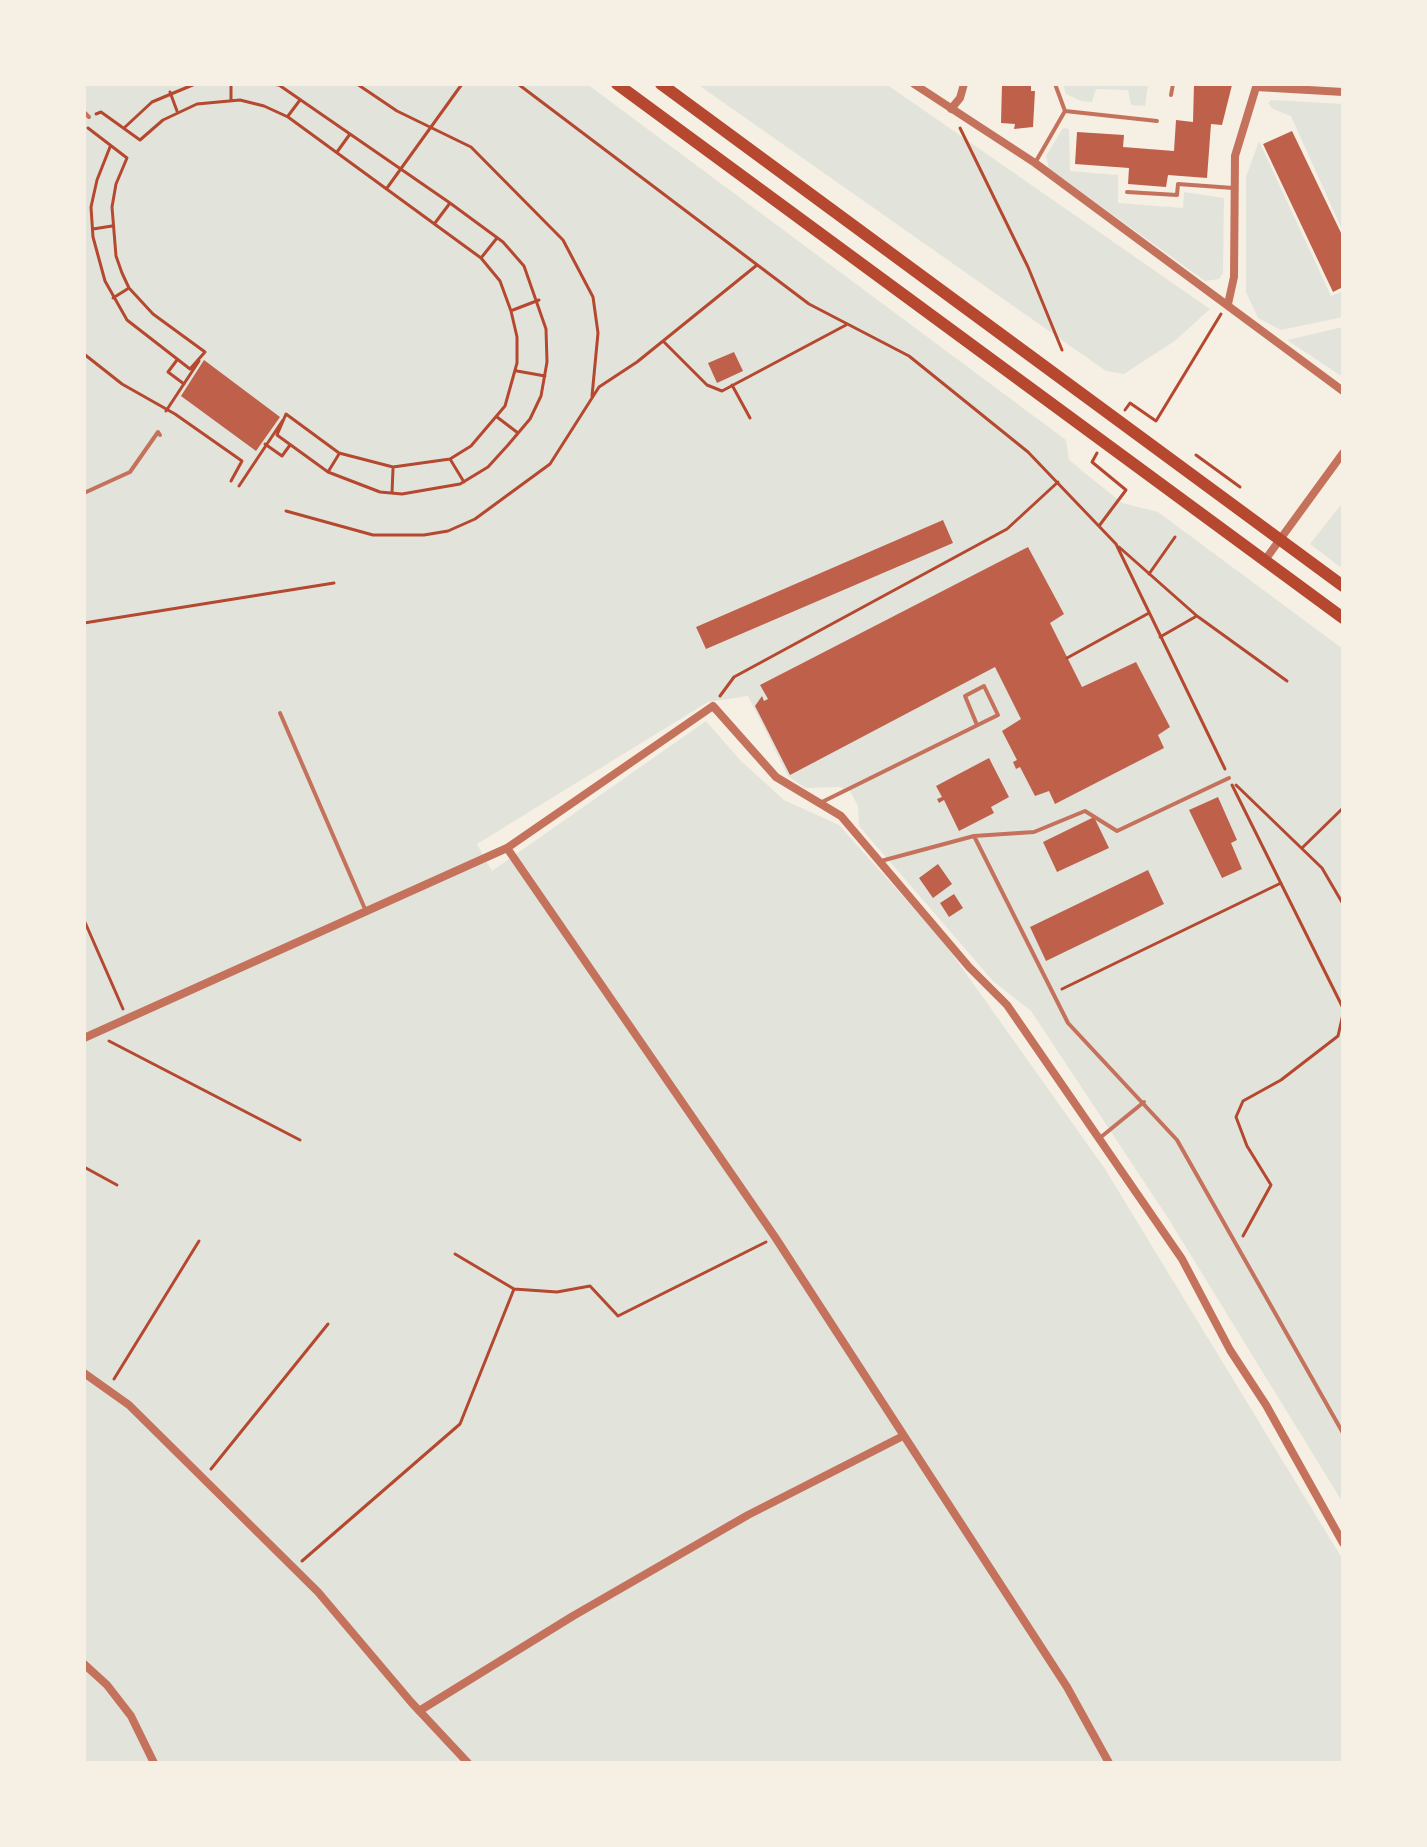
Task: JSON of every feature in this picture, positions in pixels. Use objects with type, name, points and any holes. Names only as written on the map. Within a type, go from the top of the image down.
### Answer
[{"type":"main road","points":[[617,84],[1343,618]]},
{"type":"main road","points":[[661,84],[1343,586]]},
{"type":"street","points":[[914,84],[1035,163],[1343,391]]},
{"type":"street","points":[[951,109],[960,98],[964,84]]},
{"type":"street","points":[[1228,304],[1234,277],[1235,156],[1256,86],[1343,92]]},
{"type":"street","points":[[1265,560],[1339,467],[1343,453]]},
{"type":"street","points":[[84,1038],[126,1016],[507,848],[713,706],[776,777],[841,816],[969,967],[1007,1005],[1182,1259],[1230,1350],[1266,1405],[1343,1543]]},
{"type":"street","points":[[507,848],[775,1237],[1067,1687],[1109,1763]]},
{"type":"street","points":[[84,1373],[108,1389],[204,1478],[294,1568],[468,1763]]},
{"type":"street","points":[[419,1711],[573,1616],[748,1515],[903,1436]]},
{"type":"street","points":[[84,1664],[107,1685],[131,1716],[154,1763]]},
{"type":"lane","points":[[1055,84],[1065,111]]},
{"type":"lane","points":[[1171,95],[1173,84]]},
{"type":"lane","points":[[1065,111],[1157,121]]},
{"type":"lane","points":[[1035,163],[1065,111]]},
{"type":"lane","points":[[84,112],[89,117]]},
{"type":"lane","points":[[1127,192],[1177,195],[1178,184],[1233,188]]},
{"type":"lane","points":[[84,493],[130,472],[158,432],[160,435]]},
{"type":"lane","points":[[821,802],[998,715],[984,686],[965,696],[977,725]]},
{"type":"lane","points":[[280,713],[365,909]]},
{"type":"lane","points":[[881,861],[974,836],[1034,832],[1085,811],[1117,831],[1229,778]]},
{"type":"lane","points":[[974,836],[1068,1023],[1177,1140],[1343,1433]]},
{"type":"lane","points":[[1099,1138],[1144,1102]]},
{"type":"path","points":[[124,128],[152,102],[195,84]]},
{"type":"path","points":[[231,84],[231,101]]},
{"type":"path","points":[[270,84],[279,85],[497,238],[524,266],[539,300],[546,329],[545,376],[541,396],[518,433],[488,467],[464,482],[432,490],[392,493],[369,489],[328,472],[277,435],[286,422],[283,420]]},
{"type":"path","points":[[357,84],[368,95],[471,147],[563,240],[593,297],[598,333],[592,396]]},
{"type":"path","points":[[386,189],[462,84]]},
{"type":"path","points":[[518,84],[830,318],[909,356],[1028,452],[1116,544],[1197,616],[1287,681]]},
{"type":"path","points":[[524,89],[529,84]]},
{"type":"path","points":[[170,92],[177,112]]},
{"type":"path","points":[[288,117],[300,100]]},
{"type":"path","points":[[101,112],[140,140],[177,112],[197,104],[231,101],[264,106],[288,117],[481,258],[500,281],[517,337],[515,371],[505,406],[471,446],[450,459],[393,467],[339,453],[286,414],[239,486]]},
{"type":"path","points":[[951,109],[1028,267],[1062,350]]},
{"type":"path","points":[[87,131],[127,158],[116,184],[112,226],[116,256],[129,288],[153,314],[205,352],[166,411]]},
{"type":"path","points":[[337,152],[350,134]]},
{"type":"path","points":[[110,147],[97,180],[91,207],[98,263],[113,298],[127,320],[190,369],[196,358],[200,360]]},
{"type":"path","points":[[434,224],[450,203]]},
{"type":"path","points":[[93,229],[112,226]]},
{"type":"path","points":[[481,258],[497,238]]},
{"type":"path","points":[[286,511],[373,535],[448,531],[475,519],[550,464],[592,396],[757,265]]},
{"type":"path","points":[[113,298],[129,288]]},
{"type":"path","points":[[511,311],[539,300]]},
{"type":"path","points":[[1156,421],[1228,304]]},
{"type":"path","points":[[663,341],[707,385],[722,391],[846,325]]},
{"type":"path","points":[[84,354],[122,384],[242,461],[231,481]]},
{"type":"path","points":[[177,360],[168,372],[184,384]]},
{"type":"path","points":[[515,371],[545,376]]},
{"type":"path","points":[[732,385],[750,418]]},
{"type":"path","points":[[497,417],[518,433]]},
{"type":"path","points":[[265,444],[282,456],[290,445]]},
{"type":"path","points":[[328,472],[339,453]]},
{"type":"path","points":[[1196,455],[1240,487]]},
{"type":"path","points":[[450,459],[464,482]]},
{"type":"path","points":[[392,493],[393,467]]},
{"type":"path","points":[[713,706],[734,677],[1007,529],[1058,482]]},
{"type":"path","points":[[1149,574],[1175,537]]},
{"type":"path","points":[[1116,544],[1343,1011],[1338,1036],[1281,1080],[1243,1101],[1236,1117],[1247,1146],[1271,1185],[1237,1246]]},
{"type":"path","points":[[84,623],[334,583]]},
{"type":"path","points":[[1067,658],[1149,613]]},
{"type":"path","points":[[1160,637],[1197,616]]},
{"type":"path","points":[[1229,778],[1322,868],[1343,904]]},
{"type":"path","points":[[1302,848],[1343,808]]},
{"type":"path","points":[[1051,994],[1281,883]]},
{"type":"path","points":[[84,920],[126,1016]]},
{"type":"path","points":[[95,1033],[300,1140]]},
{"type":"path","points":[[84,1167],[117,1185]]},
{"type":"path","points":[[455,1254],[514,1289],[557,1292],[590,1286],[618,1316],[775,1237]]},
{"type":"path","points":[[108,1389],[199,1241]]},
{"type":"path","points":[[294,1568],[460,1424],[514,1289]]},
{"type":"path","points":[[204,1478],[328,1324]]},
{"type":"shaded area","points":[[84,84],[587,84],[1066,440],[1069,460],[1122,503],[1158,512],[1343,649],[1343,1503],[1168,1218],[1031,1011],[993,981],[859,826],[858,806],[850,791],[839,787],[805,788],[788,776],[748,696],[708,702],[477,844],[492,871],[706,721],[741,761],[784,800],[839,825],[943,941],[1105,1169],[1343,1560],[1343,1763],[84,1763]]},
{"type":"shaded area","points":[[697,84],[886,84],[1210,309],[1176,340],[1124,374],[1106,371]]},
{"type":"shaded area","points":[[1063,84],[1148,84],[1145,106],[1131,105],[1128,90],[1096,89],[1092,102],[1081,101],[1066,94]]},
{"type":"shaded area","points":[[1271,100],[1343,104],[1343,232],[1291,116],[1273,109],[1268,103]]},
{"type":"shaded area","points":[[1063,128],[1069,129],[1070,171],[1118,175],[1118,203],[1183,208],[1184,192],[1224,198],[1223,273],[1219,279],[1205,281],[1049,169],[1046,156]]},
{"type":"shaded area","points":[[1259,141],[1331,296],[1343,291],[1343,317],[1281,330],[1258,318],[1246,292],[1246,177]]},
{"type":"shaded area","points":[[1343,327],[1343,377],[1287,340]]},
{"type":"shaded area","points":[[1343,502],[1343,569],[1310,544]]},
{"type":"building","points":[[1002,84],[1031,84],[1031,91],[1035,91],[1033,127],[1014,129],[1015,124],[1001,123]]},
{"type":"building","points":[[1194,84],[1232,85],[1222,125],[1211,124],[1207,178],[1168,175],[1166,187],[1128,184],[1129,168],[1075,164],[1077,132],[1124,135],[1123,147],[1174,151],[1176,120],[1193,122]]},
{"type":"building","points":[[1292,131],[1343,237],[1343,287],[1333,292],[1263,144]]},
{"type":"building","points":[[734,352],[743,371],[717,383],[708,363]]},
{"type":"building","points":[[204,360],[280,417],[256,451],[181,396]]},
{"type":"building","points":[[943,520],[953,543],[706,649],[696,627]]},
{"type":"building","points":[[1028,547],[1064,614],[1050,623],[1082,687],[1136,662],[1170,727],[1158,735],[1164,748],[1055,804],[1049,791],[1035,796],[1020,767],[1016,769],[1013,762],[1017,760],[1002,731],[1021,719],[995,667],[790,775],[755,706],[762,696],[764,701],[768,699],[760,685]]},
{"type":"building","points":[[989,758],[1009,797],[991,807],[994,813],[959,831],[944,800],[939,803],[937,799],[942,797],[936,786]]},
{"type":"building","points":[[1218,797],[1237,840],[1231,843],[1242,869],[1222,878],[1189,810]]},
{"type":"building","points":[[1094,817],[1109,848],[1057,872],[1043,842]]},
{"type":"building","points":[[938,864],[952,884],[933,898],[919,878]]},
{"type":"building","points":[[1148,870],[1164,904],[1046,961],[1030,927]]},
{"type":"building","points":[[954,894],[963,908],[949,917],[940,903]]}]
